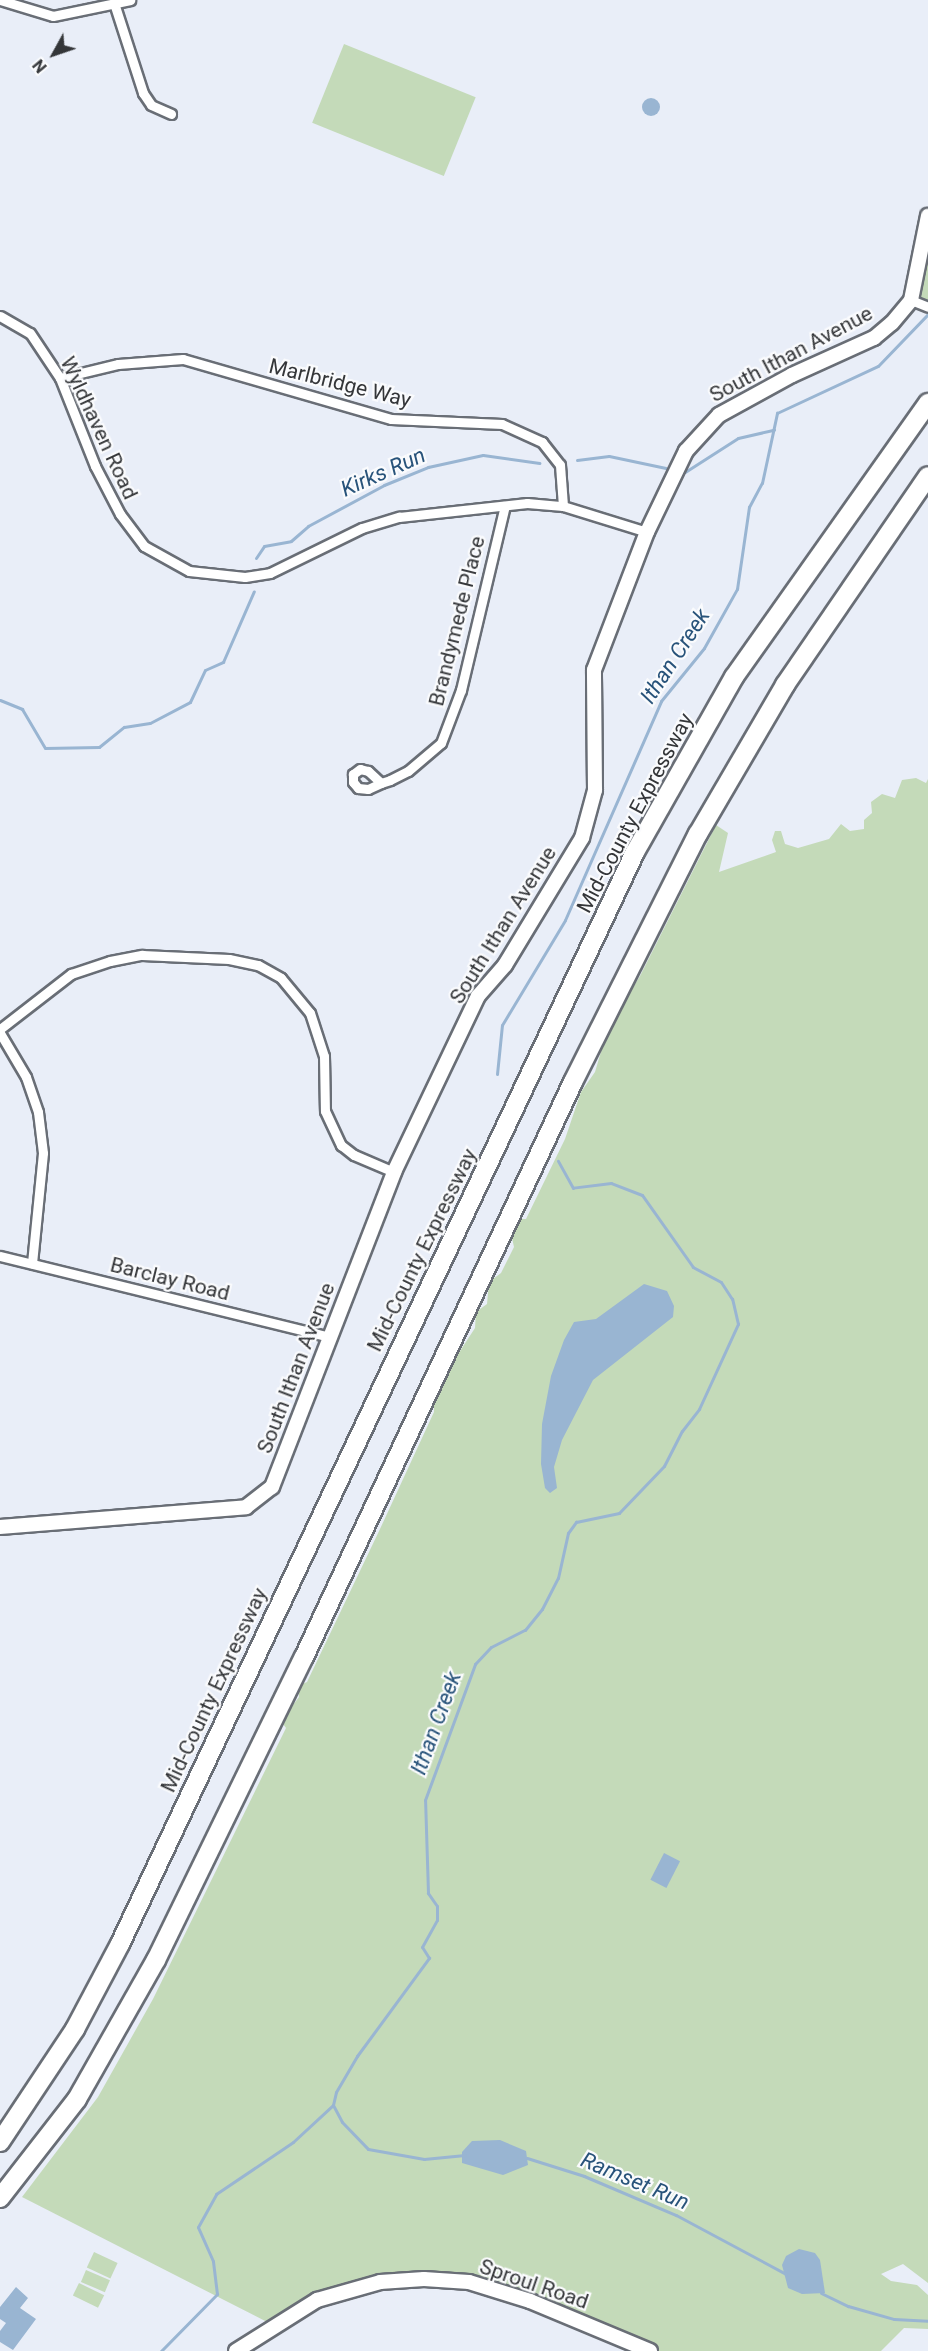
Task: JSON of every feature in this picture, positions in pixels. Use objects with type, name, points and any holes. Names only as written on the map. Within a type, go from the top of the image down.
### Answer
[{"type":"highway","name":"Mid-County Expressway","points":[[0,2142],[75,2029],[120,1944],[635,852],[734,677],[928,403]]},
{"type":"highway","points":[[0,2198],[77,2099],[156,1960],[309,1646],[573,1082],[698,834],[785,685],[928,476]]},
{"type":"street","points":[[0,0],[53,16],[130,0]]},
{"type":"street","points":[[114,3],[143,93],[151,105],[171,114]]},
{"type":"street","points":[[928,216],[911,300],[928,307]]},
{"type":"street","name":"South Ithan Avenue","points":[[0,1527],[246,1507],[272,1487],[394,1172],[478,996],[505,966],[582,838],[595,790],[594,670],[647,532],[686,451],[702,430],[719,415],[792,375],[874,338],[911,300]]},
{"type":"street","name":"Wyldhaven Road","points":[[0,316],[30,333],[60,378],[95,466],[120,514],[144,546],[189,570],[245,576],[270,573],[362,528],[399,517],[527,503],[563,506],[647,532]]},
{"type":"street","name":"Marlbridge Way","points":[[60,378],[118,364],[183,359],[391,419],[502,424],[542,442],[560,465],[563,506]]},
{"type":"street","name":"Brandymede Place","points":[[381,783],[408,771],[441,743],[461,690],[505,506]]},
{"type":"street","points":[[32,1263],[44,1153],[38,1112],[26,1077],[0,1031],[71,974],[110,961],[142,955],[229,958],[258,966],[281,978],[310,1014],[324,1056],[325,1111],[337,1138],[354,1155],[394,1172]]},
{"type":"street","name":"Barclay Road","points":[[0,1256],[331,1337]]},
{"type":"street","name":"Sproul Road","points":[[236,2351],[317,2300],[380,2282],[424,2279],[470,2282],[530,2301],[650,2351]]},
{"type":"green space","points":[[344,44],[476,97],[444,176],[312,123]]},
{"type":"green space","points":[[928,216],[928,309],[911,300]]},
{"type":"green space","points":[[916,778],[926,783],[928,779],[928,2283],[903,2264],[881,2274],[891,2281],[917,2285],[928,2295],[928,2329],[904,2328],[881,2351],[650,2351],[469,2282],[380,2282],[273,2325],[22,2197],[98,2097],[153,1999],[286,1728],[281,1721],[299,1697],[298,1686],[307,1682],[380,1529],[434,1412],[434,1391],[475,1328],[476,1312],[487,1304],[489,1282],[501,1273],[514,1247],[512,1238],[520,1219],[526,1219],[565,1139],[581,1092],[595,1072],[608,1028],[640,976],[716,825],[728,833],[719,872],[776,852],[772,840],[775,831],[781,831],[785,844],[798,848],[829,839],[841,824],[850,831],[864,829],[864,820],[872,813],[871,802],[882,794],[895,798],[902,780]]},
{"type":"green space","points":[[94,2252],[118,2263],[110,2278],[87,2267]]},
{"type":"green space","points":[[86,2270],[110,2280],[105,2292],[81,2282]]},
{"type":"green space","points":[[79,2283],[104,2295],[98,2308],[73,2296]]},
{"type":"water","points":[[647,98],[655,98],[660,103],[658,114],[647,116],[642,111],[642,103]]},
{"type":"water","points":[[644,1284],[667,1291],[674,1306],[673,1317],[593,1380],[562,1440],[554,1467],[557,1488],[550,1493],[545,1488],[541,1464],[542,1424],[551,1376],[564,1340],[574,1322],[596,1319]]},
{"type":"water","points":[[664,1853],[680,1861],[666,1888],[650,1880]]},
{"type":"water","points":[[500,2140],[526,2151],[528,2165],[503,2175],[462,2163],[462,2152],[472,2141]]},
{"type":"water","points":[[799,2249],[815,2253],[820,2260],[825,2293],[802,2294],[788,2288],[782,2265],[786,2256]]},
{"type":"water","points":[[16,2287],[28,2298],[20,2308],[36,2319],[13,2350],[0,2342],[0,2331],[6,2323],[0,2319],[0,2307]]},
{"type":"waterway","name":"Ithan Creek","points":[[497,1074],[502,1025],[565,920],[661,701],[704,648],[737,589],[749,507],[762,483],[777,413],[878,366],[928,314]]},
{"type":"waterway","name":"Kirks Run","points":[[685,472],[738,438],[774,430]]},
{"type":"waterway","name":"Kirks Run","points":[[256,558],[264,546],[291,541],[308,526],[384,485],[428,467],[483,455],[539,463]]},
{"type":"waterway","name":"Kirks Run","points":[[577,460],[609,456],[666,468]]},
{"type":"waterway","name":"Kirks Run","points":[[0,700],[22,709],[45,748],[99,747],[124,727],[150,723],[190,702],[205,670],[223,662],[254,591]]},
{"type":"waterway","name":"Ithan Creek","points":[[161,2351],[217,2294],[213,2261],[198,2227],[216,2194],[293,2142],[333,2105],[336,2092],[357,2056],[429,1958],[422,1947],[437,1920],[437,1906],[428,1893],[425,1800],[475,1664],[491,1647],[525,1630],[542,1609],[558,1578],[568,1533],[576,1522],[619,1513],[664,1466],[682,1431],[699,1409],[738,1324],[732,1299],[721,1282],[693,1267],[642,1195],[611,1183],[573,1188],[558,1161]]},
{"type":"waterway","name":"Ramset Run","points":[[333,2105],[342,2122],[368,2149],[424,2159],[465,2155]]},
{"type":"waterway","name":"Ramset Run","points":[[527,2158],[584,2176],[676,2215],[786,2274]]},
{"type":"waterway","name":"Ramset Run","points":[[821,2293],[848,2306],[894,2319],[928,2321]]}]
